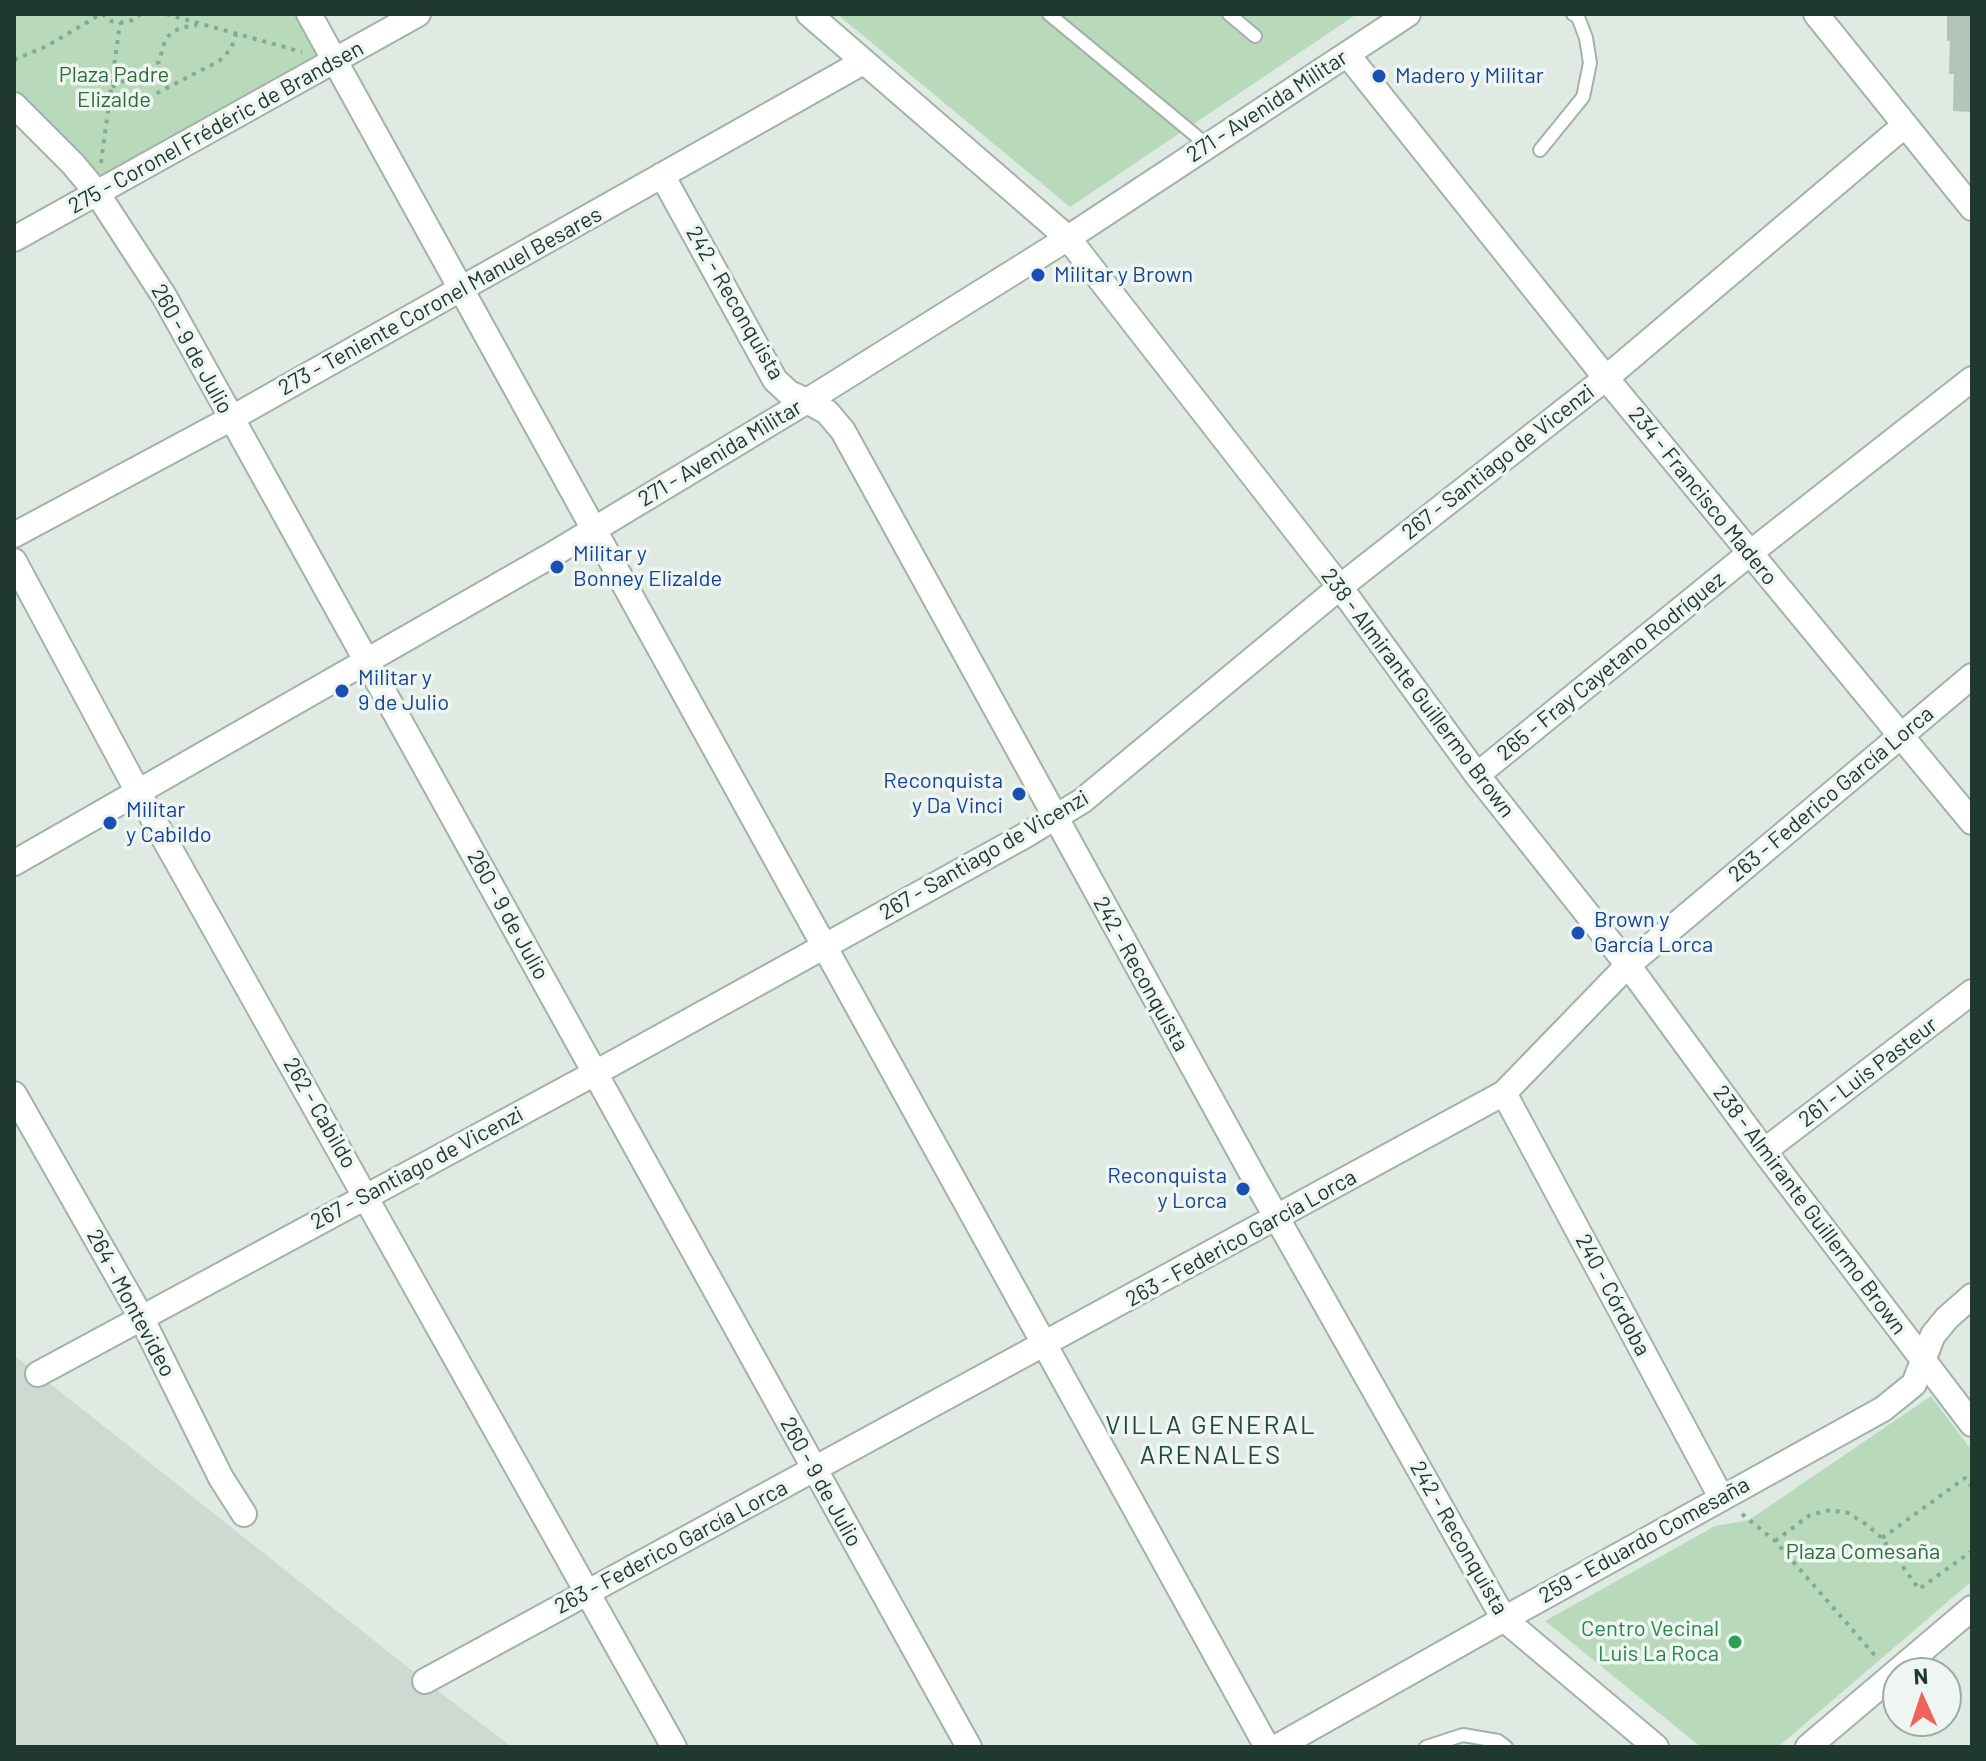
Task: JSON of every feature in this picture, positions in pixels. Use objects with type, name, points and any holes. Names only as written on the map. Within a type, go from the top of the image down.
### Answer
[{"type":"street","points":[[309,14],[1267,1747]]},
{"type":"street","name":"275 - Coronel Frédéric de Brandsen","points":[[14,239],[418,14]]},
{"type":"street","name":"238 - Almirante Guillermo Brown","points":[[809,14],[1068,238],[1340,587],[1477,775],[1628,965],[1764,1151],[1972,1424]]},
{"type":"street","name":"271 - Avenida Militar","points":[[14,863],[595,530],[807,401],[1068,238],[1408,14]]},
{"type":"street","points":[[1816,14],[1972,208]]},
{"type":"street","name":"234 - Francisco Madero","points":[[1347,54],[1606,378],[1972,822]]},
{"type":"street","name":"273 - Teniente Coronel Manuel Besares","points":[[14,535],[232,418],[863,62]]},
{"type":"street","name":"260 - 9 de Julio","points":[[14,105],[73,164],[97,193],[164,296],[969,1747]]},
{"type":"street","name":"267 - Santiago de Vicenzi","points":[[38,1374],[597,1072],[1082,801],[1340,587],[1606,378],[1905,125]]},
{"type":"street","name":"242 - Reconquista","points":[[662,175],[775,380],[789,393],[827,412],[843,431],[1276,1218],[1504,1619],[1656,1747]]},
{"type":"street","name":"265 - Fray Cayetano Rodríguez","points":[[1477,775],[1750,553],[1972,379]]},
{"type":"street","name":"262 - Cabildo","points":[[14,561],[138,792],[367,1195],[674,1747]]},
{"type":"street","name":"263 - Federico García Lorca","points":[[425,1681],[1504,1093],[1628,965],[1972,676]]},
{"type":"street","name":"261 - Luis Pasteur","points":[[1764,1151],[1972,992]]},
{"type":"street","name":"240 - Córdoba","points":[[1504,1093],[1721,1497]]},
{"type":"street","name":"264 - Montevideo","points":[[14,1094],[141,1317],[221,1478],[244,1514]]},
{"type":"street","name":"259 - Eduardo Comesaña","points":[[1277,1747],[1883,1409],[1914,1384],[1933,1335],[1972,1296]]},
{"type":"street","points":[[1915,1657],[1972,1608]]},
{"type":"street","points":[[1808,1747],[1882,1685]]},
{"type":"lane","points":[[1049,14],[1207,145]]},
{"type":"lane","points":[[1229,14],[1255,36]]},
{"type":"lane","points":[[1540,150],[1583,97],[1590,63],[1586,38],[1578,17],[1573,14]]},
{"type":"lane","points":[[1426,1747],[1463,1735],[1498,1741],[1506,1747]]},
{"type":"path","points":[[14,60],[47,46],[102,14],[120,23],[141,14]]},
{"type":"path","points":[[166,14],[335,61]]},
{"type":"path","points":[[97,193],[120,23]]},
{"type":"path","points":[[112,87],[159,62],[165,40],[171,33],[190,25],[206,25]]},
{"type":"path","points":[[109,104],[134,105],[219,61],[231,49],[236,34]]},
{"type":"path","points":[[1882,1538],[1965,1478],[1972,1487]]},
{"type":"path","points":[[1721,1497],[1775,1541],[1882,1663]]},
{"type":"path","points":[[1775,1541],[1802,1520],[1830,1510],[1855,1516],[1882,1538],[1919,1589],[1972,1551]]},
{"type":"shaded area","points":[[14,1355],[425,1681],[512,1747],[14,1747]]},
{"type":"green space","name":"Plaza Padre Elizalde","points":[[14,14],[298,14],[323,58],[101,179],[14,89]]},
{"type":"green space","points":[[837,14],[1357,14],[1070,207]]},
{"type":"green space","name":"Plaza Comesaña","points":[[1931,1396],[1972,1451],[1972,1581],[1778,1747],[1701,1747],[1545,1621],[1715,1526],[1749,1520]]},
{"type":"building","points":[[1948,16],[1972,17],[1972,111],[1954,110],[1955,73],[1950,73]]},
{"type":"place","name":"Madero y Militar","points":[[1379,76]]},
{"type":"place","name":"Militar y Brown","points":[[1038,275]]},
{"type":"place","name":"Militar y Bonney Elizalde","points":[[557,567]]},
{"type":"place","name":"Militar y 9 de Julio","points":[[342,691]]},
{"type":"place","name":"Reconquista y Da Vinci","points":[[1019,794]]},
{"type":"place","name":"Militar y Cabildo","points":[[110,823]]},
{"type":"place","name":"Brown y García Lorca","points":[[1578,933]]},
{"type":"place","name":"Reconquista y Lorca","points":[[1243,1189]]},
{"type":"place","name":"Centro Vecinal Luis La Roca","points":[[1735,1642]]},
{"type":"district","name":"VILLA GENERAL ARENALES","points":[[1211,1440]]}]
